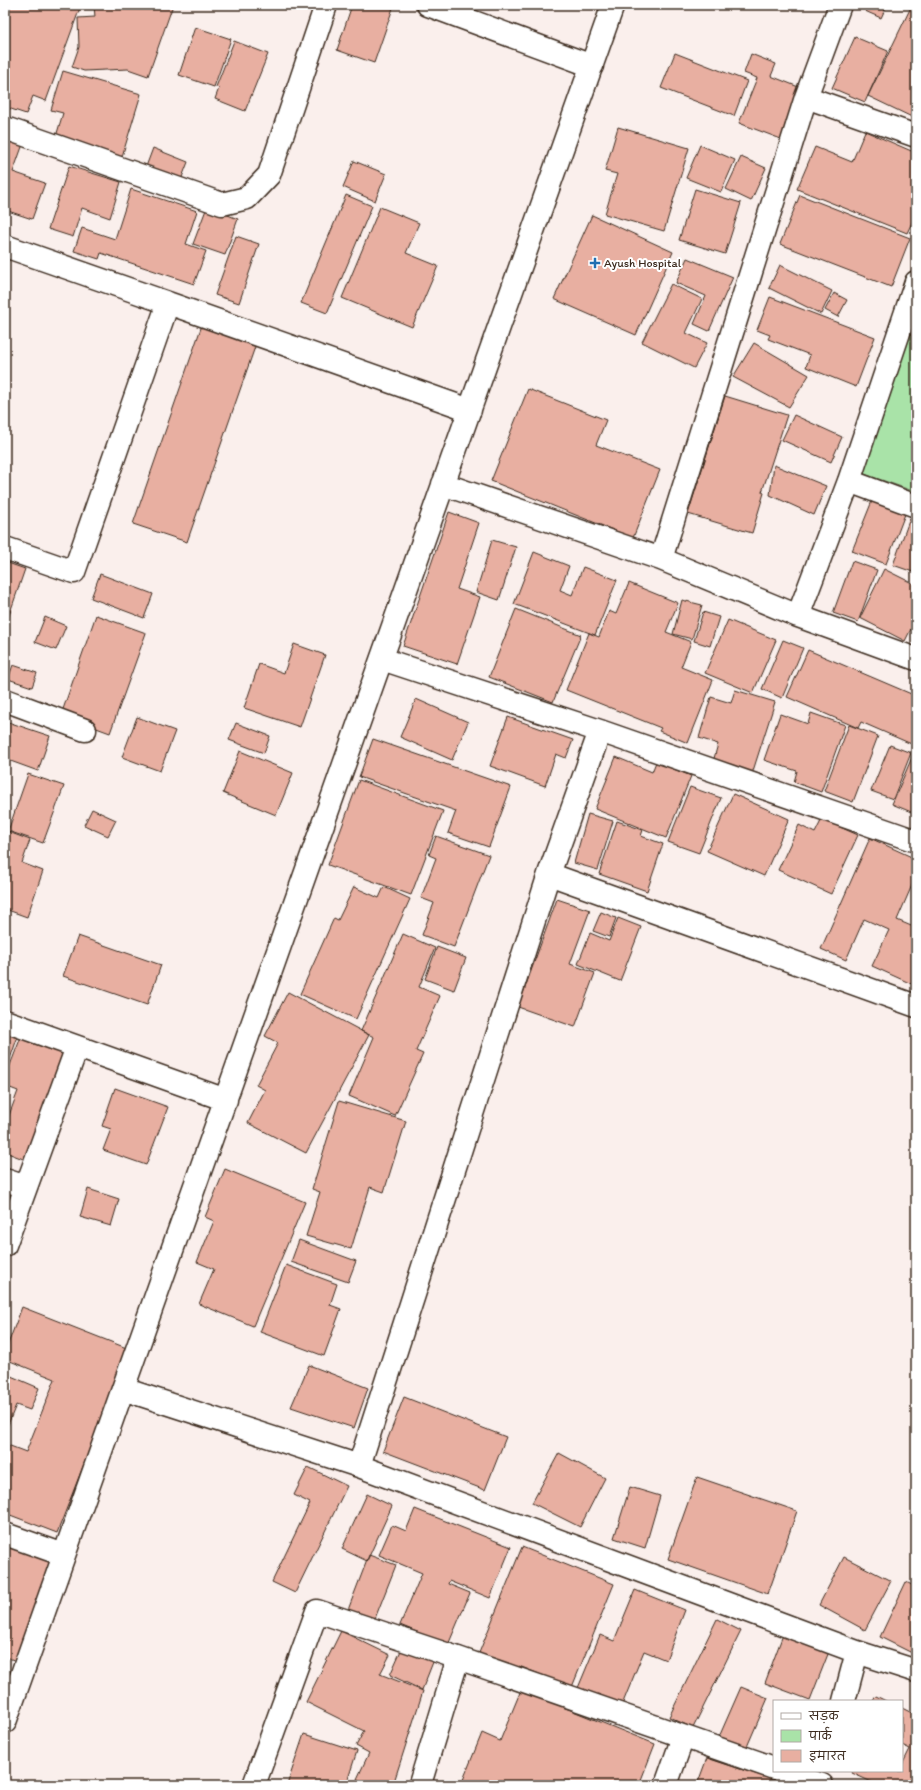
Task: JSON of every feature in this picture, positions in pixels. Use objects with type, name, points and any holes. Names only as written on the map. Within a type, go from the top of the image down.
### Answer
[{"type":"street","points":[[5,128],[222,204],[247,198],[269,175],[326,5]]},
{"type":"street","points":[[428,5],[592,66]]},
{"type":"street","points":[[5,1722],[11,1684],[64,1555],[613,5]]},
{"type":"street","points":[[661,559],[806,97],[840,5]]},
{"type":"street","points":[[806,97],[916,136]]},
{"type":"street","points":[[5,246],[470,410]]},
{"type":"street","points":[[798,616],[849,481],[916,283]]},
{"type":"street","points":[[5,548],[74,572],[168,303]]},
{"type":"street","points":[[849,481],[916,506]]},
{"type":"street","points":[[443,484],[661,559],[798,616],[916,658]]},
{"type":"street","points":[[382,658],[600,731],[916,841]]},
{"type":"street","points":[[5,700],[85,730]]},
{"type":"street","points":[[359,1466],[549,874],[600,731]]},
{"type":"street","points":[[549,874],[916,1006]]},
{"type":"street","points":[[5,1021],[226,1100]]},
{"type":"street","points":[[5,1245],[77,1047]]},
{"type":"street","points":[[5,1180],[26,1187]]},
{"type":"street","points":[[123,1389],[359,1466],[857,1652],[916,1671]]},
{"type":"street","points":[[5,1534],[64,1555]]},
{"type":"street","points":[[254,1785],[317,1611],[458,1658],[773,1768]]},
{"type":"street","points":[[844,1700],[857,1652]]},
{"type":"street","points":[[421,1785],[458,1658]]},
{"type":"street","points":[[666,1785],[683,1737]]},
{"type":"street","points":[[784,1772],[822,1785],[825,1772]]},
{"type":"green space","points":[[916,312],[916,492],[859,472]]},
{"type":"building","points":[[5,5],[81,5],[46,101],[33,96],[26,114],[5,107]]},
{"type":"building","points":[[94,5],[173,5],[148,76],[128,69],[84,71],[72,67],[79,47],[78,18],[95,17]]},
{"type":"building","points":[[352,5],[383,5],[393,8],[374,63],[337,50]]},
{"type":"building","points":[[868,5],[887,5],[881,18],[865,11]]},
{"type":"building","points":[[912,5],[916,5],[916,119],[868,96]]},
{"type":"building","points":[[195,27],[231,39],[214,87],[179,75]]},
{"type":"building","points":[[855,37],[888,51],[865,102],[832,88]]},
{"type":"building","points":[[234,41],[268,54],[245,111],[215,99],[219,88],[216,87]]},
{"type":"building","points":[[675,53],[747,81],[734,116],[661,88]]},
{"type":"building","points":[[751,54],[776,64],[771,76],[801,88],[781,139],[739,123],[757,78],[744,73]]},
{"type":"building","points":[[63,71],[141,94],[120,163],[55,140],[63,113],[51,110]]},
{"type":"building","points":[[618,127],[689,148],[664,231],[605,214],[617,174],[605,171]]},
{"type":"building","points":[[865,131],[916,153],[916,214],[907,233],[797,189],[815,147],[852,162]]},
{"type":"building","points":[[5,137],[23,144],[13,172],[45,183],[32,219],[5,210],[5,185],[9,175],[5,174]]},
{"type":"building","points":[[700,145],[735,160],[721,192],[686,178]]},
{"type":"building","points":[[153,148],[188,162],[179,185],[144,172]]},
{"type":"building","points":[[741,157],[766,168],[751,201],[726,189]]},
{"type":"building","points":[[354,161],[386,174],[375,201],[343,187]]},
{"type":"building","points":[[69,166],[121,182],[110,218],[82,208],[73,237],[48,229]]},
{"type":"building","points":[[131,189],[197,211],[186,244],[206,251],[194,284],[101,253],[99,259],[74,251],[82,228],[115,239]]},
{"type":"building","points":[[695,189],[741,203],[725,254],[679,240]]},
{"type":"building","points":[[346,195],[372,206],[327,313],[301,303]]},
{"type":"building","points":[[800,195],[910,238],[891,287],[780,244]]},
{"type":"building","points":[[207,207],[238,219],[225,255],[193,244]]},
{"type":"building","points":[[380,207],[419,223],[406,253],[438,266],[412,327],[342,298]]},
{"type":"building","points":[[592,215],[673,252],[636,335],[554,299]]},
{"type":"building","points":[[236,236],[259,244],[239,303],[215,295]]},
{"type":"building","points":[[687,258],[733,277],[709,331],[694,324],[706,296],[676,283]]},
{"type":"building","points":[[780,265],[832,291],[821,314],[769,288]]},
{"type":"building","points":[[671,284],[702,299],[686,333],[707,343],[694,368],[642,342]]},
{"type":"building","points":[[834,293],[847,300],[838,317],[825,310]]},
{"type":"building","points":[[770,297],[875,337],[856,387],[806,367],[810,355],[768,339],[770,335],[757,330]]},
{"type":"building","points":[[202,325],[256,344],[187,542],[133,524]]},
{"type":"building","points":[[754,343],[809,375],[789,407],[733,377]]},
{"type":"building","points":[[528,389],[606,420],[596,445],[660,470],[633,538],[491,481]]},
{"type":"building","points":[[725,396],[787,415],[762,492],[764,493],[752,533],[688,514]]},
{"type":"building","points":[[794,415],[842,437],[831,462],[782,440]]},
{"type":"building","points":[[774,465],[826,486],[814,515],[770,495]]},
{"type":"building","points":[[872,501],[905,514],[886,564],[852,551]]},
{"type":"building","points":[[449,512],[479,523],[457,589],[480,597],[457,664],[403,646]]},
{"type":"building","points":[[910,518],[916,520],[916,573],[893,565]]},
{"type":"building","points":[[492,540],[516,547],[499,600],[476,592]]},
{"type":"building","points":[[534,552],[569,566],[560,590],[572,595],[583,567],[617,580],[595,635],[514,604]]},
{"type":"building","points":[[852,561],[877,570],[858,622],[833,613]]},
{"type":"building","points":[[5,562],[25,569],[5,627]]},
{"type":"building","points":[[884,569],[916,585],[916,619],[905,641],[860,618]]},
{"type":"building","points":[[100,574],[153,594],[144,618],[91,598]]},
{"type":"building","points":[[629,583],[678,603],[666,632],[691,642],[681,667],[713,680],[688,743],[659,731],[661,728],[566,690],[589,633],[599,637],[609,611],[616,614]]},
{"type":"building","points":[[682,600],[702,605],[692,639],[673,634]]},
{"type":"building","points":[[516,609],[581,635],[553,702],[489,677]]},
{"type":"building","points":[[703,612],[719,617],[710,646],[694,641]]},
{"type":"building","points":[[96,615],[146,633],[110,733],[61,715]]},
{"type":"building","points":[[45,617],[66,626],[56,650],[35,642]]},
{"type":"building","points":[[728,620],[776,640],[753,693],[705,673]]},
{"type":"building","points":[[783,640],[803,648],[782,698],[762,689]]},
{"type":"building","points":[[294,644],[325,655],[300,727],[244,708],[259,664],[284,673]]},
{"type":"building","points":[[808,650],[916,696],[916,746],[861,722],[858,728],[787,697]]},
{"type":"building","points":[[13,665],[37,673],[32,687],[8,679]]},
{"type":"building","points":[[735,690],[775,702],[752,774],[713,762],[718,744],[699,738],[711,697],[731,703]]},
{"type":"building","points":[[416,699],[468,722],[452,760],[400,737]]},
{"type":"building","points":[[811,713],[845,725],[821,792],[794,782],[797,771],[764,760],[780,714],[808,724]]},
{"type":"building","points":[[137,717],[175,731],[160,771],[122,757]]},
{"type":"building","points":[[508,717],[573,740],[566,758],[556,754],[545,786],[490,766]]},
{"type":"building","points":[[5,721],[50,736],[38,771],[5,759]]},
{"type":"building","points":[[236,723],[270,736],[264,753],[229,740]]},
{"type":"building","points":[[849,725],[878,736],[853,802],[824,791]]},
{"type":"building","points":[[373,739],[511,787],[489,847],[448,833],[456,811],[359,777]]},
{"type":"building","points":[[890,745],[911,753],[893,799],[871,791]]},
{"type":"building","points":[[916,748],[916,814],[892,804]]},
{"type":"building","points":[[240,751],[293,773],[276,815],[223,793]]},
{"type":"building","points":[[616,757],[652,772],[656,762],[691,776],[666,838],[595,809]]},
{"type":"building","points":[[28,774],[64,786],[43,843],[8,831]]},
{"type":"building","points":[[359,780],[443,811],[411,895],[328,865]]},
{"type":"building","points":[[690,787],[721,798],[699,853],[668,842]]},
{"type":"building","points":[[733,794],[789,819],[764,876],[707,851]]},
{"type":"building","points":[[92,809],[116,820],[108,836],[84,825]]},
{"type":"building","points":[[588,814],[613,821],[598,870],[574,863]]},
{"type":"building","points":[[822,819],[858,835],[831,894],[778,870],[799,825],[815,833]]},
{"type":"building","points":[[617,821],[643,830],[641,836],[663,844],[647,891],[599,874]]},
{"type":"building","points":[[6,831],[30,840],[22,863],[43,871],[27,917],[5,909]]},
{"type":"building","points":[[436,836],[489,855],[454,947],[422,935],[434,903],[421,898],[436,858],[429,855]]},
{"type":"building","points":[[870,838],[916,859],[916,876],[897,920],[916,928],[916,986],[872,966],[889,930],[864,919],[846,960],[821,949]]},
{"type":"building","points":[[354,887],[379,898],[384,887],[410,899],[356,1019],[300,994],[334,918],[338,920]]},
{"type":"building","points":[[916,898],[916,909],[912,908]]},
{"type":"building","points":[[557,899],[590,910],[570,964],[595,973],[575,1027],[518,1007]]},
{"type":"building","points":[[601,912],[616,918],[609,937],[593,931]]},
{"type":"building","points":[[618,918],[641,927],[620,981],[578,964],[590,933],[609,941]]},
{"type":"building","points":[[403,934],[435,948],[419,987],[440,996],[416,1051],[423,1054],[395,1116],[349,1096],[374,1037],[361,1031]]},
{"type":"building","points":[[78,936],[161,965],[147,1005],[63,976]]},
{"type":"building","points":[[437,947],[466,958],[454,990],[425,979]]},
{"type":"building","points":[[288,992],[369,1035],[306,1153],[248,1123],[265,1090],[256,1085],[278,1043],[265,1036]]},
{"type":"building","points":[[5,1032],[18,1036],[5,1073]]},
{"type":"building","points":[[21,1037],[72,1057],[31,1162],[5,1152],[5,1126],[18,1091],[5,1086],[5,1078]]},
{"type":"building","points":[[115,1088],[168,1107],[146,1165],[103,1150],[111,1129],[102,1126]]},
{"type":"building","points":[[339,1101],[406,1121],[384,1192],[370,1187],[351,1249],[306,1236],[320,1192],[312,1189]]},
{"type":"building","points":[[225,1169],[305,1202],[253,1326],[199,1304],[214,1269],[197,1262],[214,1221],[205,1217]]},
{"type":"building","points":[[88,1189],[119,1199],[111,1226],[80,1217]]},
{"type":"building","points":[[299,1240],[356,1261],[348,1282],[291,1262]]},
{"type":"building","points":[[286,1265],[337,1284],[330,1305],[341,1309],[324,1356],[260,1332]]},
{"type":"building","points":[[22,1307],[129,1349],[57,1533],[5,1513],[5,1444],[26,1452],[55,1379],[5,1359],[5,1352]]},
{"type":"building","points":[[309,1365],[368,1388],[354,1428],[291,1407]]},
{"type":"building","points":[[11,1376],[39,1388],[30,1410],[16,1405],[5,1432],[5,1389]]},
{"type":"building","points":[[404,1397],[506,1437],[485,1490],[383,1451]]},
{"type":"building","points":[[559,1453],[605,1478],[580,1527],[532,1503]]},
{"type":"building","points":[[308,1467],[347,1486],[295,1593],[272,1582],[310,1503],[294,1495]]},
{"type":"building","points":[[697,1477],[797,1511],[768,1594],[668,1559]]},
{"type":"building","points":[[630,1487],[660,1496],[645,1548],[614,1538]]},
{"type":"building","points":[[367,1494],[392,1506],[367,1561],[342,1549]]},
{"type":"building","points":[[415,1509],[511,1547],[490,1598],[449,1581],[448,1584],[470,1593],[448,1645],[400,1625],[422,1573],[379,1555],[392,1525],[406,1531]]},
{"type":"building","points":[[5,1542],[52,1558],[17,1661],[5,1657]]},
{"type":"building","points":[[522,1547],[614,1584],[572,1687],[519,1666],[518,1669],[479,1653]]},
{"type":"building","points":[[369,1555],[396,1565],[374,1621],[348,1610]]},
{"type":"building","points":[[844,1557],[891,1581],[865,1630],[819,1605]]},
{"type":"building","points":[[906,1582],[916,1587],[916,1655],[880,1637]]},
{"type":"building","points":[[635,1590],[685,1610],[666,1660],[644,1651],[622,1705],[578,1688],[600,1635],[614,1641]]},
{"type":"building","points":[[717,1619],[741,1631],[693,1728],[669,1717]]},
{"type":"building","points":[[341,1631],[390,1655],[380,1674],[423,1691],[393,1785],[369,1785],[357,1779],[369,1753],[356,1746],[364,1731],[306,1702]]},
{"type":"building","points":[[784,1632],[830,1649],[810,1700],[765,1683]]},
{"type":"building","points":[[403,1646],[435,1657],[422,1690],[390,1675]]},
{"type":"building","points":[[741,1687],[768,1698],[746,1749],[719,1737]]},
{"type":"building","points":[[521,1690],[655,1744],[639,1785],[475,1785],[463,1780],[482,1733],[500,1741]]},
{"type":"building","points":[[876,1696],[884,1700],[874,1700]]},
{"type":"building","points":[[903,1708],[916,1715],[916,1785],[878,1785],[852,1773],[903,1772],[903,1763],[910,1749],[903,1746]]},
{"type":"building","points":[[304,1734],[357,1751],[346,1785],[287,1785]]},
{"type":"building","points":[[707,1758],[789,1785],[697,1785]]},
{"type":"place","name":"Ayush Hospital","points":[[595,263]]}]
